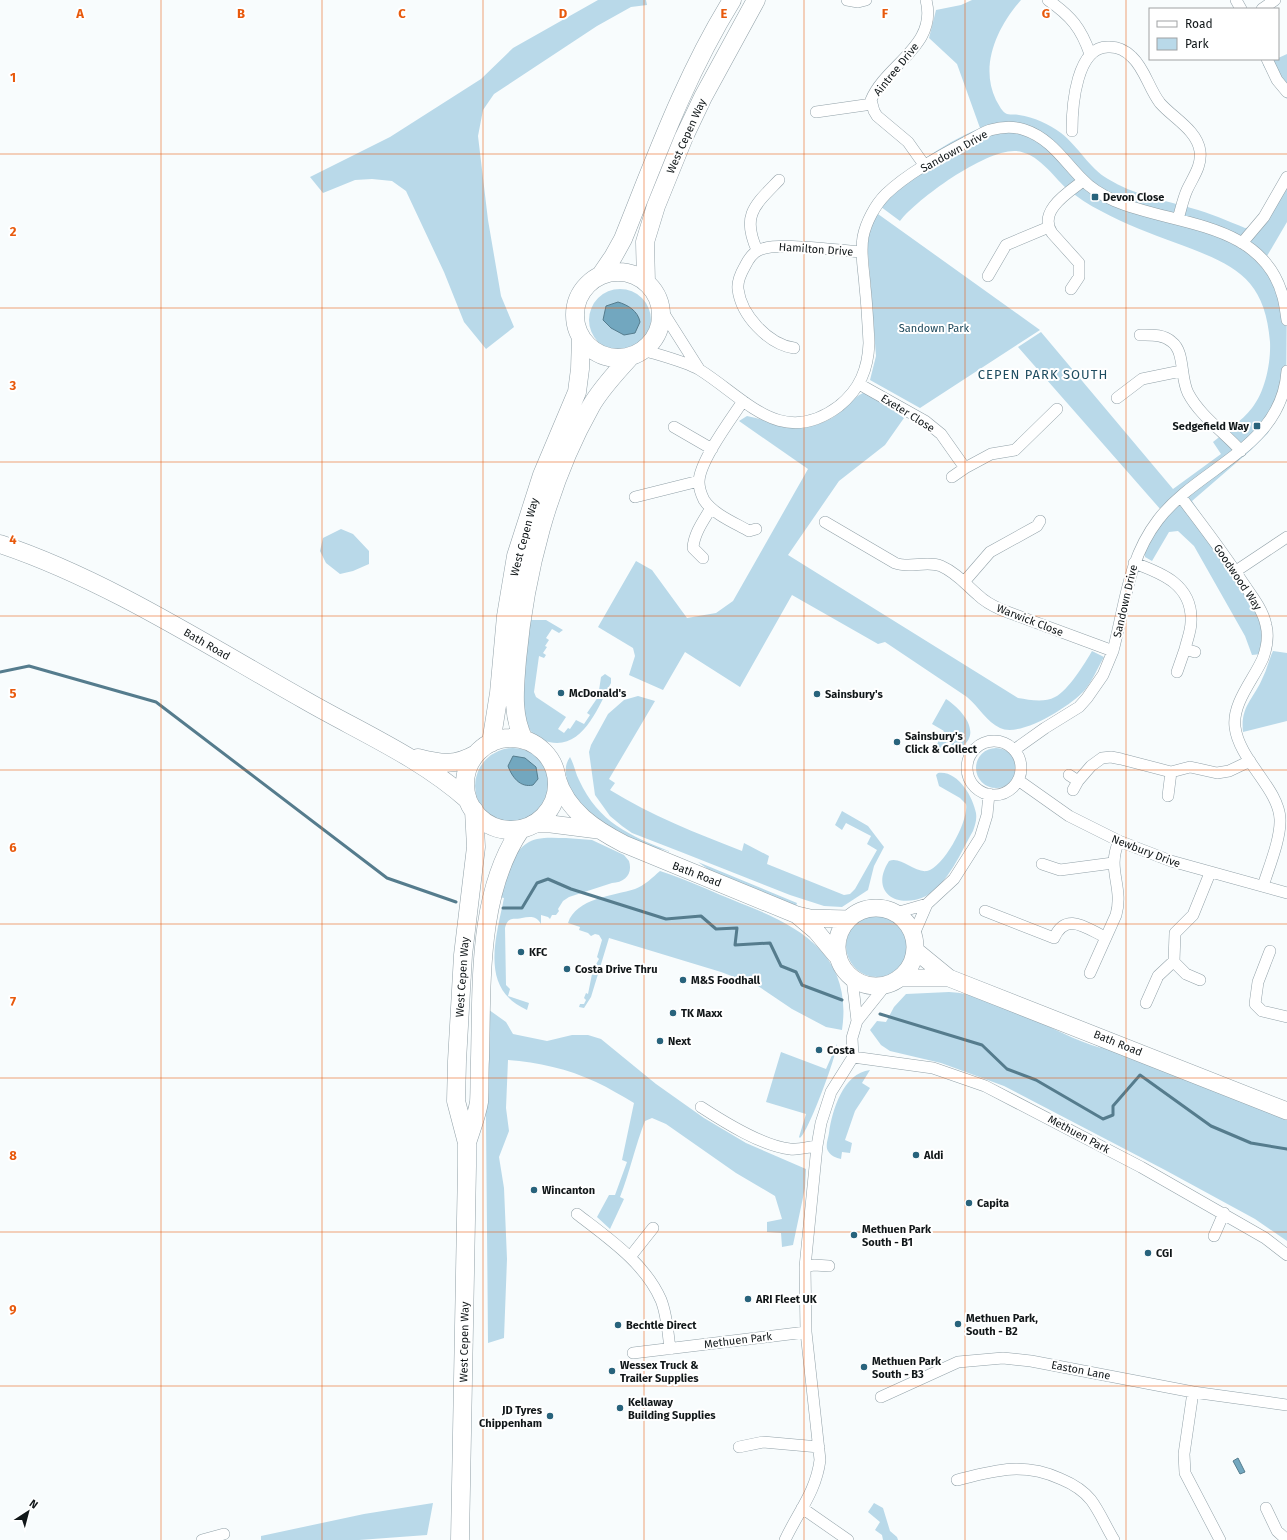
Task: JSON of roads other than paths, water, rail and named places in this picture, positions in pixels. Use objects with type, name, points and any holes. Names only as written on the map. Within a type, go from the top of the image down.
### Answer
[{"type":"highway","name":"West Cepen Way","points":[[600,276],[623,239],[684,89],[705,47],[732,0]]},
{"type":"highway","name":"West Cepen Way","points":[[646,282],[646,242],[648,227],[656,206],[684,137],[703,97],[756,0]]},
{"type":"highway","points":[[612,272],[624,272],[636,276],[646,282],[653,290],[661,309],[661,321],[658,332],[652,342],[637,353],[620,358],[608,357],[598,353],[588,346],[581,337],[576,326],[576,302],[582,291],[590,282],[600,276],[612,272]]},
{"type":"highway","name":"West Cepen Way","points":[[491,743],[499,692],[506,616],[516,556],[539,482],[577,392],[580,369],[581,337]]},
{"type":"highway","name":"West Cepen Way","points":[[524,740],[515,713],[516,674],[527,591],[538,540],[554,488],[582,424],[601,391],[637,353]]},
{"type":"highway","name":"Bath Road","points":[[0,544],[79,576],[167,622],[333,716],[408,755],[449,783],[471,805]]},
{"type":"highway","points":[[503,739],[524,740],[534,744],[550,759],[557,778],[556,792],[552,805],[544,816],[527,826],[507,829],[493,826],[481,818],[471,805],[465,788],[466,776],[470,764],[476,754],[491,743],[503,739]]},
{"type":"highway","name":"Bath Road","points":[[408,755],[432,762],[450,764],[464,761],[476,754]]},
{"type":"highway","name":"West Cepen Way","points":[[460,1540],[467,1143],[456,1101],[463,955],[476,847],[471,805]]},
{"type":"highway","name":"West Cepen Way","points":[[467,1143],[479,1103],[484,954],[489,909],[500,866],[509,847],[527,826]]},
{"type":"main road","name":"Bath Road","points":[[557,778],[561,793],[582,817],[598,830],[651,856],[797,915],[810,918],[848,918]]},
{"type":"main road","name":"Bath Road","points":[[527,826],[551,824],[598,830]]},
{"type":"main road","points":[[869,908],[882,908],[896,913],[908,924],[915,942],[913,961],[892,982],[874,986],[862,983],[852,978],[843,968],[836,955],[837,939],[848,918],[858,911],[869,908]]},
{"type":"main road","name":"Bath Road","points":[[797,915],[816,931],[836,955]]},
{"type":"main road","name":"Bath Road","points":[[915,942],[949,978],[1287,1111]]},
{"type":"main road","name":"Bath Road","points":[[892,982],[949,978]]},
{"type":"street","points":[[847,0],[858,2],[866,0]]},
{"type":"street","name":"Aintree Drive","points":[[925,166],[912,146],[877,116],[872,104],[873,95],[913,50],[920,38],[927,21],[926,0]]},
{"type":"street","points":[[1048,0],[1072,18],[1082,35],[1090,54]]},
{"type":"street","points":[[1263,8],[1275,0]]},
{"type":"street","points":[[1072,131],[1075,92],[1083,68],[1090,54],[1097,48],[1105,46],[1119,49],[1129,54],[1138,65],[1161,104],[1194,136],[1200,149],[1200,162],[1184,197],[1178,219]]},
{"type":"street","points":[[1267,60],[1277,80],[1287,92]]},
{"type":"street","points":[[816,112],[872,104]]},
{"type":"street","name":"Sandown Drive","points":[[637,353],[699,369],[757,412],[782,421],[803,422],[818,419],[833,410],[846,400],[859,384],[868,358],[869,343],[862,252],[863,237],[868,223],[880,201],[887,194],[925,166],[988,131],[1006,127],[1024,129],[1039,136],[1054,148],[1083,181],[1114,200],[1142,210],[1218,230],[1242,243],[1256,253],[1268,265],[1285,296],[1287,320]]},
{"type":"street","points":[[1242,243],[1264,217],[1287,177]]},
{"type":"street","points":[[779,180],[755,204],[751,213],[750,229],[757,250],[750,257],[742,270],[738,284],[739,295],[747,311],[759,328],[775,341],[786,347],[794,348]]},
{"type":"street","points":[[1071,289],[1080,277],[1079,263],[1049,227],[1049,217],[1054,207],[1083,181]]},
{"type":"street","points":[[988,276],[1006,245],[1049,227]]},
{"type":"street","name":"Hamilton Drive","points":[[757,250],[783,246],[862,252]]},
{"type":"street","name":"Sandown Drive","points":[[661,309],[699,369]]},
{"type":"street","points":[[1140,335],[1156,335],[1172,342],[1181,358],[1181,371],[1187,391],[1195,405],[1241,451]]},
{"type":"street","points":[[1117,398],[1142,380],[1181,371]]},
{"type":"street","name":"Sandown Drive","points":[[1014,750],[1045,728],[1079,707],[1087,698],[1103,675],[1113,651],[1134,564],[1142,544],[1157,521],[1181,497],[1241,451],[1258,434],[1271,415],[1284,388],[1287,371]]},
{"type":"street","name":"Exeter Close","points":[[859,384],[925,421],[940,434],[965,468]]},
{"type":"street","points":[[743,401],[712,449],[699,481],[700,492],[704,501],[711,508],[752,533]]},
{"type":"street","points":[[952,477],[991,454],[1015,450],[1057,409]]},
{"type":"street","points":[[674,427],[712,449]]},
{"type":"street","points":[[635,497],[699,481]]},
{"type":"street","name":"Goodwood Way","points":[[1181,497],[1236,572],[1262,614],[1268,636],[1263,658],[1238,706],[1235,725],[1237,737],[1250,761],[1283,806],[1280,827],[1263,886]]},
{"type":"street","points":[[703,558],[693,548],[694,541],[700,526],[711,508]]},
{"type":"street","points":[[964,582],[990,552],[1033,534],[1040,521]]},
{"type":"street","name":"Warwick Close","points":[[825,522],[843,527],[899,564],[936,564],[949,570],[977,595],[1002,610],[1113,651]]},
{"type":"street","points":[[1236,572],[1287,537]]},
{"type":"street","points":[[1134,564],[1164,575],[1183,592],[1191,620],[1177,672]]},
{"type":"street","points":[[1184,649],[1196,652]]},
{"type":"street","points":[[993,741],[1005,743],[1014,750],[1018,755],[1021,768],[1018,780],[1006,792],[989,794],[978,790],[968,775],[968,763],[973,752],[982,744],[993,741]]},
{"type":"street","points":[[1073,782],[1102,758],[1111,757],[1156,767],[1171,772],[1190,767],[1223,773],[1250,761]]},
{"type":"street","points":[[1168,796],[1171,772]]},
{"type":"street","name":"Newbury Drive","points":[[1018,780],[1069,816],[1119,841],[1171,861],[1287,893]]},
{"type":"street","points":[[896,913],[927,904],[949,885],[976,846],[987,816],[989,794]]},
{"type":"street","points":[[1090,973],[1119,906],[1119,897],[1113,863],[1119,841]]},
{"type":"street","points":[[1042,864],[1060,870],[1113,863]]},
{"type":"street","points":[[1146,1003],[1158,976],[1174,962],[1175,933],[1194,915],[1210,872]]},
{"type":"street","points":[[915,942],[927,904]]},
{"type":"street","points":[[985,911],[1054,938],[1061,926],[1069,923],[1081,925],[1105,937]]},
{"type":"street","points":[[1270,951],[1258,982],[1255,1004],[1262,1011],[1287,1017]]},
{"type":"street","points":[[1174,962],[1186,974],[1200,980]]},
{"type":"street","points":[[785,1540],[811,1494],[818,1477],[820,1460],[806,1332],[805,1267],[817,1146],[821,1123],[831,1092],[853,1057],[852,1038],[857,1021],[852,978]]},
{"type":"street","points":[[857,1021],[892,982]]},
{"type":"street","name":"Methuen Park","points":[[853,1057],[933,1068],[985,1086],[1095,1142],[1224,1213],[1265,1238],[1287,1255]]},
{"type":"street","points":[[701,1108],[733,1127],[782,1148],[794,1150],[817,1146]]},
{"type":"street","points":[[1214,1236],[1224,1213]]},
{"type":"street","points":[[577,1214],[630,1257],[650,1281],[661,1301],[666,1320],[670,1349]]},
{"type":"street","points":[[630,1257],[653,1228]]},
{"type":"street","points":[[805,1267],[814,1265],[829,1266]]},
{"type":"street","name":"Methuen Park","points":[[633,1353],[806,1332]]},
{"type":"street","name":"Easton Lane","points":[[881,1397],[958,1362],[1003,1358],[1031,1361],[1193,1392],[1287,1405]]},
{"type":"street","points":[[1193,1392],[1184,1454],[1185,1473],[1220,1540]]},
{"type":"street","points":[[739,1447],[763,1442],[819,1447]]},
{"type":"street","points":[[957,1480],[1000,1469],[1021,1468],[1045,1472],[1075,1485],[1091,1500],[1114,1540]]},
{"type":"street","points":[[802,1508],[848,1540]]},
{"type":"street","points":[[1266,1508],[1277,1531],[1287,1540]]},
{"type":"street","points":[[202,1540],[224,1534]]},
{"type":"waterway","points":[[0,672],[29,666],[156,702],[387,878],[456,902]]},
{"type":"waterway","points":[[503,908],[522,908],[537,883],[548,879],[571,889],[666,919],[701,916],[716,929],[737,928],[735,945],[770,943],[781,966],[796,972],[802,985],[842,1000]]},
{"type":"waterway","points":[[880,1014],[982,1045],[1007,1069],[1036,1080],[1103,1119],[1113,1115],[1113,1106],[1140,1075],[1211,1126],[1251,1143],[1287,1149]]},
{"type":"place","name":"Devon Close","points":[[1095,197]]},
{"type":"place","name":"Sedgefield Way","points":[[1257,426]]},
{"type":"place","name":"McDonald's","points":[[561,693]]},
{"type":"place","name":"Sainsbury's","points":[[817,694]]},
{"type":"place","name":"Sainsbury's Click & Collect","points":[[897,742]]},
{"type":"place","name":"KFC","points":[[521,952]]},
{"type":"place","name":"Costa Drive Thru","points":[[567,969]]},
{"type":"place","name":"M&S Foodhall","points":[[683,980]]},
{"type":"place","name":"TK Maxx","points":[[673,1013]]},
{"type":"place","name":"Next","points":[[660,1041]]},
{"type":"place","name":"Costa","points":[[819,1050]]},
{"type":"place","name":"Aldi","points":[[916,1155]]},
{"type":"place","name":"Wincanton","points":[[534,1190]]},
{"type":"place","name":"Capita","points":[[969,1203]]},
{"type":"place","name":"Methuen Park South - B1","points":[[854,1235]]},
{"type":"place","name":"CGI","points":[[1148,1253]]},
{"type":"place","name":"ARI Fleet UK","points":[[748,1299]]},
{"type":"place","name":"Methuen Park, South - B2","points":[[958,1324]]},
{"type":"place","name":"Bechtle Direct","points":[[618,1325]]},
{"type":"place","name":"Methuen Park South - B3","points":[[864,1367]]},
{"type":"place","name":"Wessex Truck & Trailer Supplies","points":[[612,1371]]},
{"type":"place","name":"Kellaway Building Supplies","points":[[620,1408]]},
{"type":"place","name":"JD Tyres Chippenham","points":[[550,1416]]},
{"type":"district","name":"CEPEN PARK SOUTH","points":[[1043,374]]},
{"type":"park label","name":"Sandown Park","points":[[934,328]]}]
